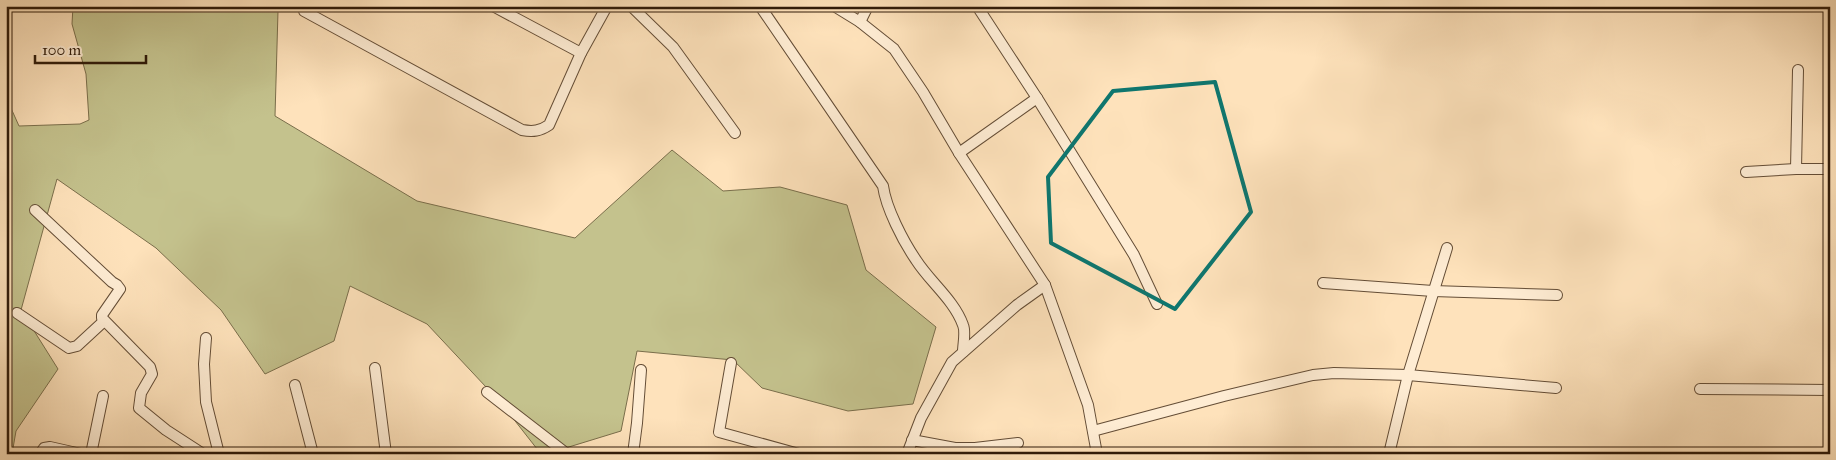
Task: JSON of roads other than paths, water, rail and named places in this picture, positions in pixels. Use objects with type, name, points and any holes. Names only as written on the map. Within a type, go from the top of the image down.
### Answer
[{"type":"street","points":[[494,6],[581,53]]},
{"type":"street","points":[[304,12],[522,130],[530,132],[540,131],[549,125],[581,53],[607,6]]},
{"type":"street","points":[[631,6],[673,47],[735,133]]},
{"type":"street","points":[[760,6],[883,186],[884,197],[889,210],[916,260],[939,288],[964,327],[963,352]]},
{"type":"street","points":[[834,6],[860,22],[894,49],[1045,285],[1088,406],[1097,454]]},
{"type":"street","points":[[860,22],[868,6]]},
{"type":"street","points":[[977,6],[1037,98],[1134,255],[1156,304]]},
{"type":"street","points":[[1796,169],[1798,70]]},
{"type":"street","points":[[959,153],[1037,98]]},
{"type":"street","points":[[1746,172],[1830,169]]},
{"type":"street","points":[[35,210],[112,282],[118,285],[120,290],[102,315],[104,322],[150,366],[152,374],[141,393],[140,408],[166,430],[203,454]]},
{"type":"street","points":[[1389,454],[1408,376],[1447,248]]},
{"type":"street","points":[[1323,283],[1434,291],[1557,295]]},
{"type":"street","points":[[906,454],[937,387],[952,362],[1017,305],[1045,285]]},
{"type":"street","points":[[17,313],[69,348],[77,346],[104,322]]},
{"type":"street","points":[[206,338],[204,364],[206,402],[219,454]]},
{"type":"street","points":[[731,363],[719,432],[795,453]]},
{"type":"street","points":[[374,368],[386,454]]},
{"type":"street","points":[[633,454],[641,370]]},
{"type":"street","points":[[1093,431],[1224,396],[1313,375],[1334,373],[1408,376],[1556,388]]},
{"type":"street","points":[[296,385],[313,454]]},
{"type":"street","points":[[1700,390],[1830,390]]},
{"type":"street","points":[[487,392],[567,454]]},
{"type":"street","points":[[91,454],[104,396]]},
{"type":"street","points":[[1830,438],[1830,454]]},
{"type":"street","points":[[912,440],[955,448],[975,448],[1018,443]]},
{"type":"street","points":[[40,454],[44,448],[50,447],[82,454]]}]
